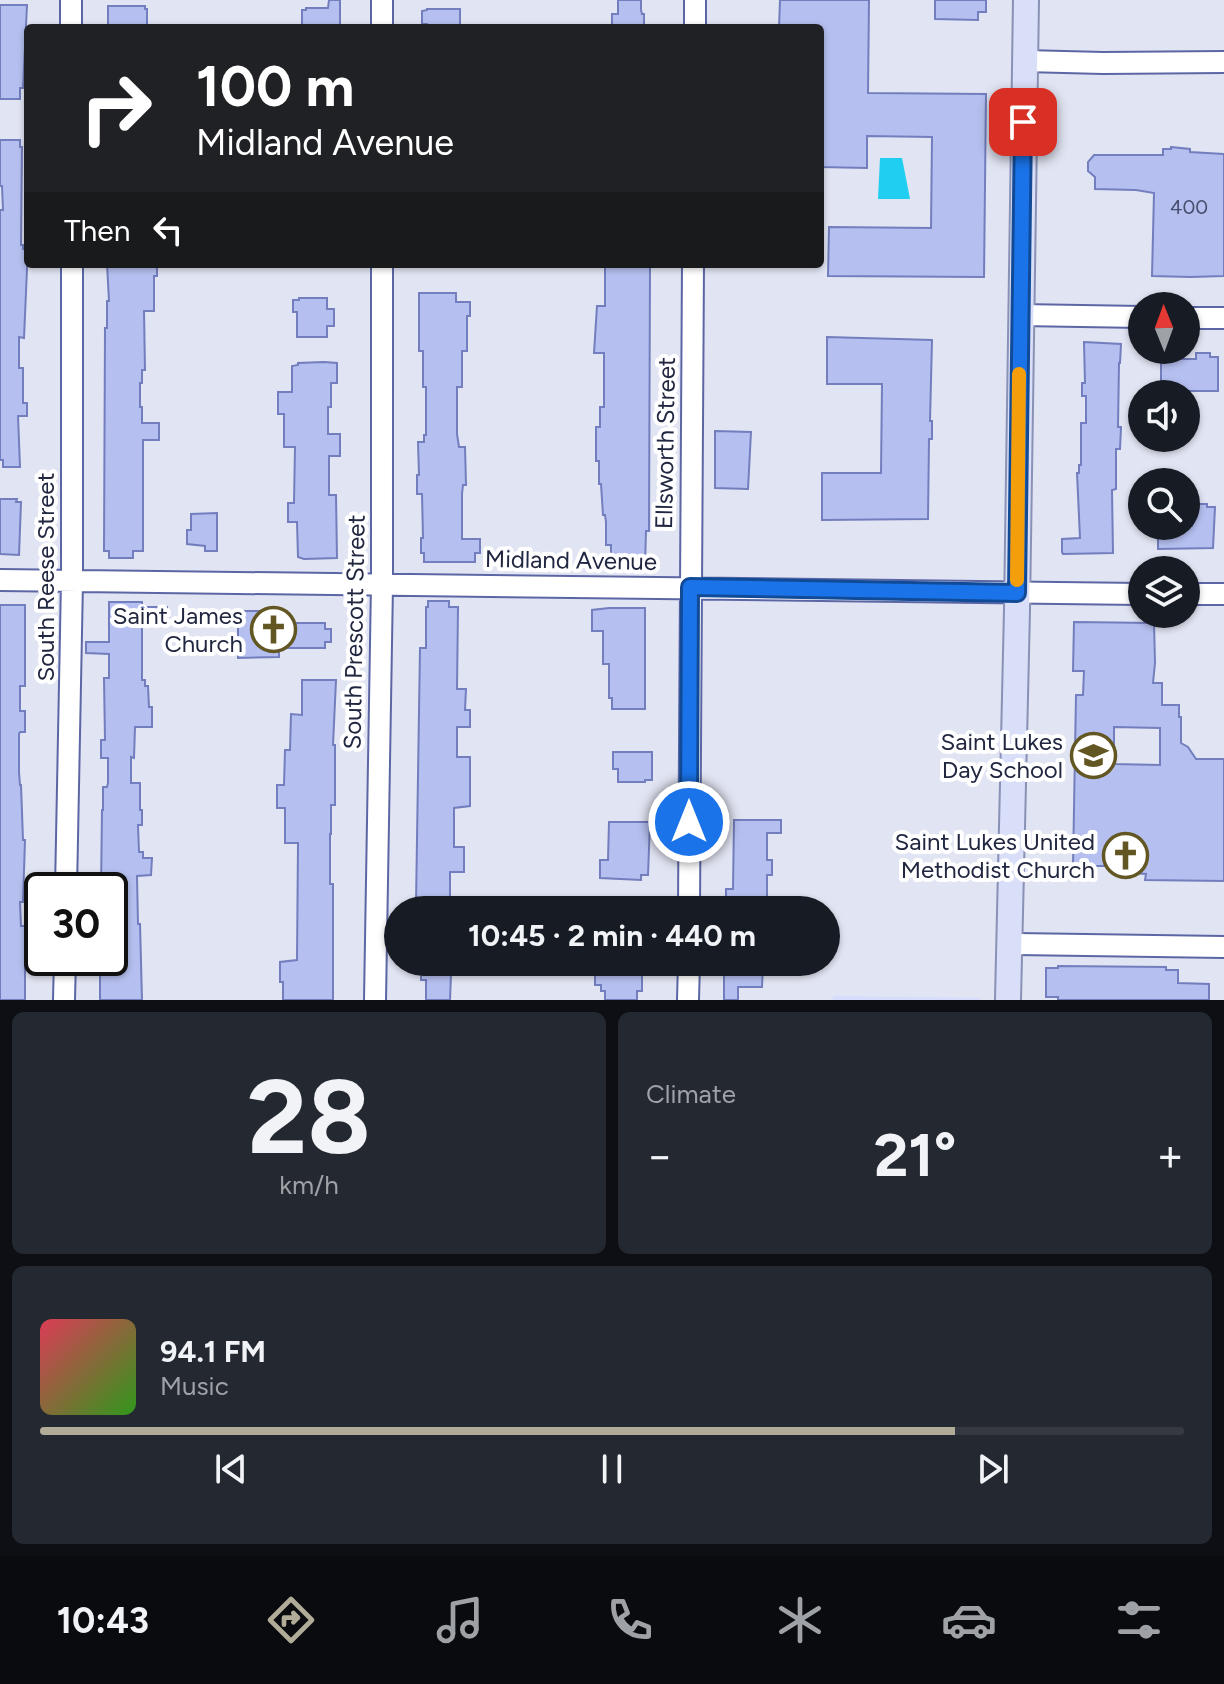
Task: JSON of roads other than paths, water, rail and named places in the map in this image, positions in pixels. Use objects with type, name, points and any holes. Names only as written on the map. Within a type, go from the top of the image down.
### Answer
[{"type":"main road","points":[[1008,1000],[1026,0]]},
{"type":"street","points":[[71,0],[71,24]]},
{"type":"street","points":[[382,0],[382,24]]},
{"type":"street","points":[[695,0],[695,24]]},
{"type":"street","points":[[1025,61],[1224,62]]},
{"type":"street","name":"South Reese Street","points":[[66,872],[72,581],[72,268]]},
{"type":"street","name":"South Prescott Street","points":[[375,1000],[382,584],[382,268]]},
{"type":"street","name":"Ellsworth Street","points":[[689,896],[693,268]]},
{"type":"street","points":[[1020,315],[1128,317]]},
{"type":"street","points":[[1200,318],[1224,318]]},
{"type":"street","name":"Midland Avenue","points":[[0,580],[1128,594]]},
{"type":"street","points":[[1200,594],[1224,594]]},
{"type":"street","points":[[1010,944],[1224,947]]},
{"type":"street","points":[[64,1000],[65,976]]},
{"type":"street","points":[[688,1000],[689,976]]},
{"type":"water","points":[[880,158],[902,158],[910,199],[878,199]]},
{"type":"place","name":"Saint James Church","points":[[274,629]]},
{"type":"place","name":"Saint Lukes Day School","points":[[1094,755]]},
{"type":"place","name":"Saint Lukes United Methodist Church","points":[[1126,855]]}]
